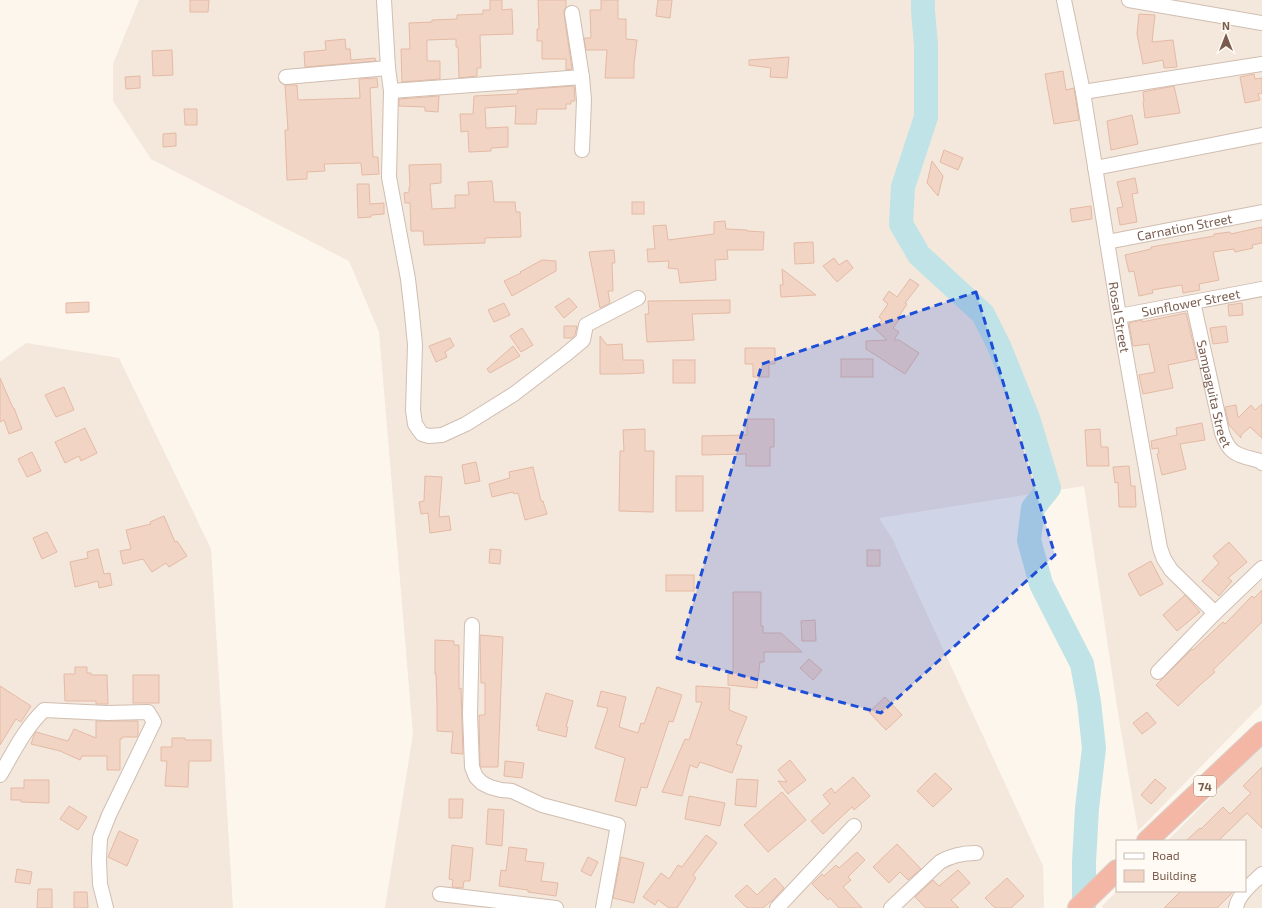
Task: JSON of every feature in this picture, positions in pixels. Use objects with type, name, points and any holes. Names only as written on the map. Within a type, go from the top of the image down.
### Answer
[{"type":"highway","name":"74","points":[[1148,840],[1262,732]]},
{"type":"highway","points":[[1078,908],[1116,871]]},
{"type":"street","points":[[384,0],[390,91],[388,177],[408,279],[415,345],[413,410],[415,424],[422,434],[429,436],[442,435],[466,424],[514,394],[583,340],[586,325],[638,298]]},
{"type":"street","name":"Rosal Street","points":[[1064,0],[1083,92],[1119,316],[1160,548],[1164,559],[1171,570],[1215,613]]},
{"type":"street","points":[[1129,0],[1262,23]]},
{"type":"street","points":[[572,13],[582,76],[584,100],[582,150]]},
{"type":"street","points":[[1083,92],[1262,64]]},
{"type":"street","points":[[286,77],[388,68]]},
{"type":"street","points":[[390,91],[582,76]]},
{"type":"street","points":[[1095,168],[1262,135]]},
{"type":"street","name":"Carnation Street","points":[[1107,242],[1262,212]]},
{"type":"street","name":"Sunflower Street","points":[[1119,316],[1262,289]]},
{"type":"street","name":"Sampaguita Street","points":[[1193,302],[1225,442],[1235,455],[1261,461]]},
{"type":"street","points":[[1158,672],[1215,613],[1262,568]]},
{"type":"street","points":[[472,625],[470,714],[472,767],[476,777],[482,783],[490,787],[512,791],[542,805],[618,825],[603,908]]},
{"type":"street","points":[[0,775],[36,717],[44,710],[107,713],[148,712],[154,722],[109,815],[100,838],[100,884],[106,908]]},
{"type":"street","points":[[777,908],[854,826]]},
{"type":"street","points":[[891,908],[940,862],[958,854],[976,853]]},
{"type":"street","points":[[1246,890],[1262,874]]},
{"type":"street","points":[[1236,908],[1236,904],[1244,892]]},
{"type":"street","points":[[440,894],[556,908]]},
{"type":"highlighted area","points":[[976,292],[1055,555],[881,713],[677,658],[762,364]]},
{"type":"shaded area","points":[[139,0],[1262,0],[1262,704],[1138,831],[1118,713],[1084,486],[879,518],[892,538],[1043,866],[1044,908],[385,908],[413,734],[379,332],[349,261],[151,159],[113,101],[113,64]]},
{"type":"shaded area","points":[[26,343],[119,358],[211,549],[233,908],[0,908],[0,362]]},
{"type":"shaded area","points":[[1262,746],[1262,908],[1103,908],[1102,906],[1116,892],[1246,892],[1246,840],[1168,840]]},
{"type":"building","points":[[190,0],[209,0],[208,12],[190,12]]},
{"type":"building","points":[[490,0],[502,0],[502,10],[512,9],[513,34],[480,35],[481,68],[477,68],[477,76],[459,78],[458,47],[456,47],[456,39],[427,40],[427,61],[440,61],[440,79],[402,82],[401,49],[410,49],[409,23],[457,19],[457,15],[483,14],[483,10],[490,10]]},
{"type":"building","points":[[538,0],[566,0],[564,14],[572,69],[566,70],[566,59],[542,59],[542,41],[537,41],[537,29],[539,29]]},
{"type":"building","points":[[601,0],[618,0],[618,19],[626,19],[626,39],[637,40],[634,78],[605,78],[607,50],[586,50],[584,38],[591,38],[590,10],[601,10]]},
{"type":"building","points":[[658,0],[672,0],[670,18],[656,16]]},
{"type":"building","points":[[1139,14],[1155,15],[1152,42],[1173,40],[1177,67],[1164,68],[1163,60],[1143,64],[1137,34]]},
{"type":"building","points":[[345,39],[346,49],[350,49],[351,60],[375,58],[376,61],[305,67],[304,52],[326,50],[325,41]]},
{"type":"building","points":[[172,50],[173,75],[153,76],[152,51]]},
{"type":"building","points":[[789,57],[787,78],[770,77],[771,68],[749,65],[749,60]]},
{"type":"building","points":[[1063,71],[1066,90],[1074,88],[1079,120],[1054,124],[1045,74]]},
{"type":"building","points":[[1254,74],[1255,79],[1262,78],[1262,93],[1258,94],[1260,100],[1245,103],[1240,77]]},
{"type":"building","points":[[140,76],[140,88],[126,89],[125,77]]},
{"type":"building","points":[[377,78],[378,87],[370,88],[373,157],[378,157],[379,174],[362,175],[361,163],[324,164],[325,171],[307,172],[307,179],[287,180],[285,130],[288,130],[285,85],[297,85],[298,100],[360,98],[359,79]]},
{"type":"building","points":[[574,86],[575,101],[571,101],[571,104],[566,104],[566,109],[537,109],[536,124],[515,124],[516,106],[485,108],[486,128],[508,127],[508,147],[491,148],[491,151],[469,152],[468,131],[461,132],[460,114],[473,114],[474,96],[517,94],[518,90]]},
{"type":"building","points":[[1174,86],[1180,113],[1145,118],[1143,92]]},
{"type":"building","points":[[439,96],[438,112],[425,111],[425,107],[399,106],[399,99]]},
{"type":"building","points":[[184,109],[197,109],[197,125],[185,125]]},
{"type":"building","points":[[1132,115],[1138,144],[1111,150],[1107,121]]},
{"type":"building","points":[[176,133],[176,146],[163,147],[163,134]]},
{"type":"building","points":[[944,150],[963,158],[958,170],[940,162]]},
{"type":"building","points":[[932,161],[943,176],[938,196],[927,183]]},
{"type":"building","points":[[441,164],[441,183],[430,184],[432,209],[455,208],[455,195],[469,195],[468,182],[492,181],[494,202],[515,202],[516,212],[520,212],[521,237],[485,238],[485,243],[424,245],[423,231],[411,231],[410,203],[405,203],[404,193],[409,192],[410,187],[409,165]]},
{"type":"building","points":[[1135,178],[1138,193],[1132,194],[1137,222],[1120,225],[1117,208],[1123,207],[1117,182]]},
{"type":"building","points":[[357,184],[369,184],[370,204],[384,203],[384,214],[358,218]]},
{"type":"building","points":[[632,202],[644,202],[644,214],[632,214]]},
{"type":"building","points":[[1091,206],[1092,219],[1072,222],[1070,209]]},
{"type":"building","points":[[725,221],[726,229],[764,232],[763,250],[727,250],[728,259],[715,260],[716,280],[680,283],[678,269],[668,268],[669,261],[648,262],[647,249],[655,249],[653,226],[666,225],[668,240],[714,234],[714,222]]},
{"type":"building","points":[[1262,227],[1262,243],[1252,245],[1253,248],[1235,252],[1234,249],[1213,252],[1219,280],[1199,284],[1200,290],[1183,293],[1182,285],[1152,290],[1153,293],[1139,296],[1134,271],[1129,272],[1125,255],[1151,249],[1151,247],[1214,236],[1214,234],[1230,232],[1231,234]]},
{"type":"building","points":[[813,242],[814,263],[795,264],[794,243]]},
{"type":"building","points":[[614,250],[615,263],[612,263],[613,291],[608,291],[610,303],[600,308],[589,252]]},
{"type":"building","points":[[834,258],[839,265],[847,260],[853,268],[837,282],[823,266]]},
{"type":"building","points":[[542,260],[556,261],[556,271],[512,296],[504,281],[521,273],[520,272]]},
{"type":"building","points":[[782,269],[816,295],[781,297],[780,285],[783,285]]},
{"type":"building","points":[[910,279],[919,285],[905,303],[907,304],[899,316],[901,317],[893,328],[899,332],[894,340],[899,340],[919,353],[905,374],[866,349],[866,341],[887,340],[874,328],[882,320],[879,317],[888,304],[883,300],[889,291],[897,297]]},
{"type":"building","points":[[569,298],[577,307],[564,318],[555,307]]},
{"type":"building","points":[[730,300],[730,313],[692,314],[694,340],[647,342],[645,314],[649,314],[648,301]]},
{"type":"building","points":[[89,302],[89,312],[66,313],[66,303]]},
{"type":"building","points":[[504,303],[510,315],[494,322],[488,310]]},
{"type":"building","points":[[1242,303],[1243,315],[1229,316],[1228,305]]},
{"type":"building","points":[[1186,313],[1197,359],[1168,365],[1173,388],[1143,394],[1139,375],[1155,372],[1149,344],[1133,346],[1129,323],[1142,320],[1142,322]]},
{"type":"building","points":[[564,326],[577,326],[575,335],[572,338],[564,338]]},
{"type":"building","points":[[1226,326],[1228,342],[1213,344],[1210,328]]},
{"type":"building","points":[[522,328],[533,345],[521,352],[510,336]]},
{"type":"building","points":[[600,336],[607,345],[622,344],[623,360],[643,360],[644,373],[600,374]]},
{"type":"building","points":[[450,338],[454,346],[445,352],[447,357],[436,362],[429,346]]},
{"type":"building","points":[[513,346],[520,356],[490,373],[487,369]]},
{"type":"building","points":[[745,348],[775,348],[775,364],[769,364],[769,377],[753,377],[753,364],[745,364]]},
{"type":"building","points":[[841,359],[873,359],[873,377],[841,377]]},
{"type":"building","points":[[673,360],[695,360],[695,383],[673,383]]},
{"type":"building","points":[[0,378],[22,429],[9,434],[4,420],[0,422]]},
{"type":"building","points":[[64,387],[74,410],[56,417],[45,395]]},
{"type":"building","points":[[1262,404],[1262,438],[1250,427],[1241,435],[1241,438],[1229,425],[1225,407],[1236,405],[1238,418],[1251,405],[1255,410]]},
{"type":"building","points":[[747,419],[774,419],[774,447],[770,447],[770,466],[746,466],[746,454],[702,455],[702,436],[747,435]]},
{"type":"building","points":[[1202,423],[1205,440],[1180,444],[1186,469],[1162,475],[1157,454],[1159,453],[1158,448],[1152,449],[1151,441],[1177,435],[1176,428]]},
{"type":"building","points":[[85,428],[97,453],[81,461],[79,456],[65,463],[55,442]]},
{"type":"building","points":[[645,429],[645,451],[654,451],[653,512],[619,511],[620,451],[624,451],[623,430]]},
{"type":"building","points":[[1100,429],[1101,447],[1108,447],[1109,466],[1087,466],[1085,430]]},
{"type":"building","points":[[32,452],[41,471],[27,477],[18,459]]},
{"type":"building","points":[[476,462],[480,481],[465,484],[462,465]]},
{"type":"building","points":[[1129,466],[1131,486],[1135,486],[1136,507],[1119,507],[1118,482],[1115,483],[1113,467]]},
{"type":"building","points":[[533,467],[541,501],[543,501],[547,514],[525,520],[518,493],[514,494],[513,492],[492,497],[489,484],[510,478],[509,472]]},
{"type":"building","points":[[425,476],[442,477],[439,517],[449,516],[451,530],[430,533],[428,513],[421,514],[419,502],[424,501]]},
{"type":"building","points":[[676,476],[703,476],[703,511],[676,511]]},
{"type":"building","points":[[164,516],[175,542],[177,541],[187,556],[169,567],[166,563],[152,572],[143,559],[123,564],[120,551],[131,549],[126,530],[151,524],[150,522]]},
{"type":"building","points":[[47,532],[57,552],[42,559],[33,538]]},
{"type":"building","points":[[1229,542],[1247,562],[1228,578],[1232,581],[1219,596],[1202,581],[1219,563],[1213,556]]},
{"type":"building","points":[[98,549],[104,574],[110,573],[112,585],[99,588],[98,581],[75,587],[70,562],[88,558],[87,552]]},
{"type":"building","points":[[490,549],[501,550],[500,564],[489,563]]},
{"type":"building","points":[[867,550],[880,550],[880,566],[867,566]]},
{"type":"building","points":[[1151,561],[1163,584],[1140,596],[1128,574]]},
{"type":"building","points":[[666,575],[694,575],[694,591],[666,591]]},
{"type":"building","points":[[1262,590],[1262,622],[1213,670],[1215,672],[1178,706],[1156,685],[1192,649],[1193,650],[1223,622],[1225,624],[1252,596],[1254,598]]},
{"type":"building","points":[[733,592],[761,592],[761,626],[763,626],[763,633],[781,633],[802,652],[764,652],[764,662],[760,662],[757,688],[728,685],[728,674],[733,674]]},
{"type":"building","points":[[1185,595],[1200,612],[1177,631],[1163,615]]},
{"type":"building","points":[[815,620],[816,641],[802,641],[801,621]]},
{"type":"building","points":[[480,635],[503,637],[498,767],[481,767],[480,765],[479,715],[485,715],[485,683],[481,683]]},
{"type":"building","points":[[435,640],[454,641],[454,645],[459,645],[459,689],[461,688],[463,754],[451,753],[453,732],[437,731]]},
{"type":"building","points":[[809,659],[822,670],[813,680],[800,668]]},
{"type":"building","points":[[75,667],[87,667],[87,673],[91,673],[91,675],[107,675],[108,704],[96,704],[96,701],[65,701],[64,674],[75,674]]},
{"type":"building","points":[[133,675],[159,675],[159,703],[133,703]]},
{"type":"building","points":[[0,686],[31,706],[21,722],[16,719],[0,745]]},
{"type":"building","points":[[696,686],[730,688],[729,710],[747,717],[736,744],[742,746],[732,773],[700,762],[697,768],[690,765],[682,796],[662,792],[685,739],[689,740],[702,702],[696,702]]},
{"type":"building","points":[[657,687],[682,695],[673,722],[669,721],[647,788],[641,787],[636,806],[615,801],[625,758],[595,748],[608,708],[597,706],[601,691],[626,697],[619,727],[638,733],[641,723],[644,724]]},
{"type":"building","points":[[546,693],[573,701],[566,727],[568,727],[566,737],[538,730],[539,726],[536,726]]},
{"type":"building","points":[[885,697],[902,715],[886,730],[869,712]]},
{"type":"building","points":[[1147,712],[1156,723],[1142,734],[1133,723]]},
{"type":"building","points":[[96,721],[138,721],[137,737],[122,737],[122,739],[120,739],[120,770],[107,770],[107,756],[82,756],[80,760],[60,751],[31,744],[36,732],[68,741],[74,729],[96,738]]},
{"type":"building","points":[[172,738],[185,738],[185,740],[211,740],[211,761],[189,761],[188,787],[165,786],[167,761],[161,761],[161,747],[172,747]]},
{"type":"building","points":[[790,760],[806,780],[788,794],[778,781],[787,782],[778,770]]},
{"type":"building","points":[[505,761],[524,763],[522,778],[504,776]]},
{"type":"building","points":[[1262,767],[1262,828],[1247,813],[1219,840],[1187,840],[1200,828],[1201,829],[1223,807],[1230,814],[1251,793],[1243,786]]},
{"type":"building","points":[[935,773],[952,789],[933,807],[917,791]]},
{"type":"building","points":[[853,777],[870,796],[854,810],[852,807],[823,834],[811,821],[830,804],[823,795],[831,788],[835,793]]},
{"type":"building","points":[[737,779],[758,780],[756,807],[735,805]]},
{"type":"building","points":[[1155,779],[1166,788],[1151,804],[1141,795]]},
{"type":"building","points":[[24,780],[49,780],[49,803],[21,802],[21,800],[11,800],[11,788],[24,788]]},
{"type":"building","points":[[782,792],[806,820],[768,852],[744,825]]},
{"type":"building","points":[[689,796],[725,803],[720,826],[685,819]]},
{"type":"building","points":[[449,799],[463,799],[462,818],[449,818]]},
{"type":"building","points":[[69,806],[87,817],[78,830],[60,819]]},
{"type":"building","points":[[488,809],[504,810],[502,846],[486,844]]},
{"type":"building","points":[[119,831],[138,840],[127,866],[108,857]]},
{"type":"building","points":[[706,835],[717,843],[693,875],[696,878],[677,908],[669,908],[658,900],[655,905],[643,897],[661,873],[669,879],[678,865],[682,867]]},
{"type":"building","points":[[897,844],[921,869],[908,880],[900,872],[889,883],[873,867]]},
{"type":"building","points":[[452,845],[473,848],[470,881],[464,881],[463,888],[452,887],[453,880],[449,879]]},
{"type":"building","points":[[509,847],[527,849],[525,861],[544,863],[541,881],[558,883],[556,896],[499,886],[501,870],[506,871]]},
{"type":"building","points":[[857,852],[865,860],[848,877],[851,880],[843,887],[862,908],[839,908],[830,898],[828,900],[812,884],[822,874],[824,876],[836,865],[839,868]]},
{"type":"building","points":[[588,857],[598,862],[591,876],[581,871]]},
{"type":"building","points":[[621,857],[644,863],[634,903],[613,898]]},
{"type":"building","points":[[17,869],[32,872],[30,884],[15,882]]},
{"type":"building","points":[[958,870],[970,883],[951,900],[959,908],[926,908],[915,897],[933,880],[939,886]]},
{"type":"building","points":[[775,878],[784,888],[763,908],[747,908],[735,896],[747,885],[757,895]]},
{"type":"building","points":[[1007,878],[1024,896],[1011,908],[995,908],[985,898]]},
{"type":"building","points":[[38,889],[52,889],[52,908],[37,908]]},
{"type":"building","points":[[74,892],[87,892],[88,908],[74,908]]},
{"type":"building","points":[[1180,892],[1233,892],[1217,908],[1164,908]]},
{"type":"waterway","points":[[923,0],[926,45],[926,117],[903,187],[901,224],[919,255],[983,314],[999,346],[1028,418],[1049,488],[1033,508],[1029,540],[1041,584],[1082,664],[1089,702],[1094,748],[1087,808],[1084,862],[1084,908]]}]
